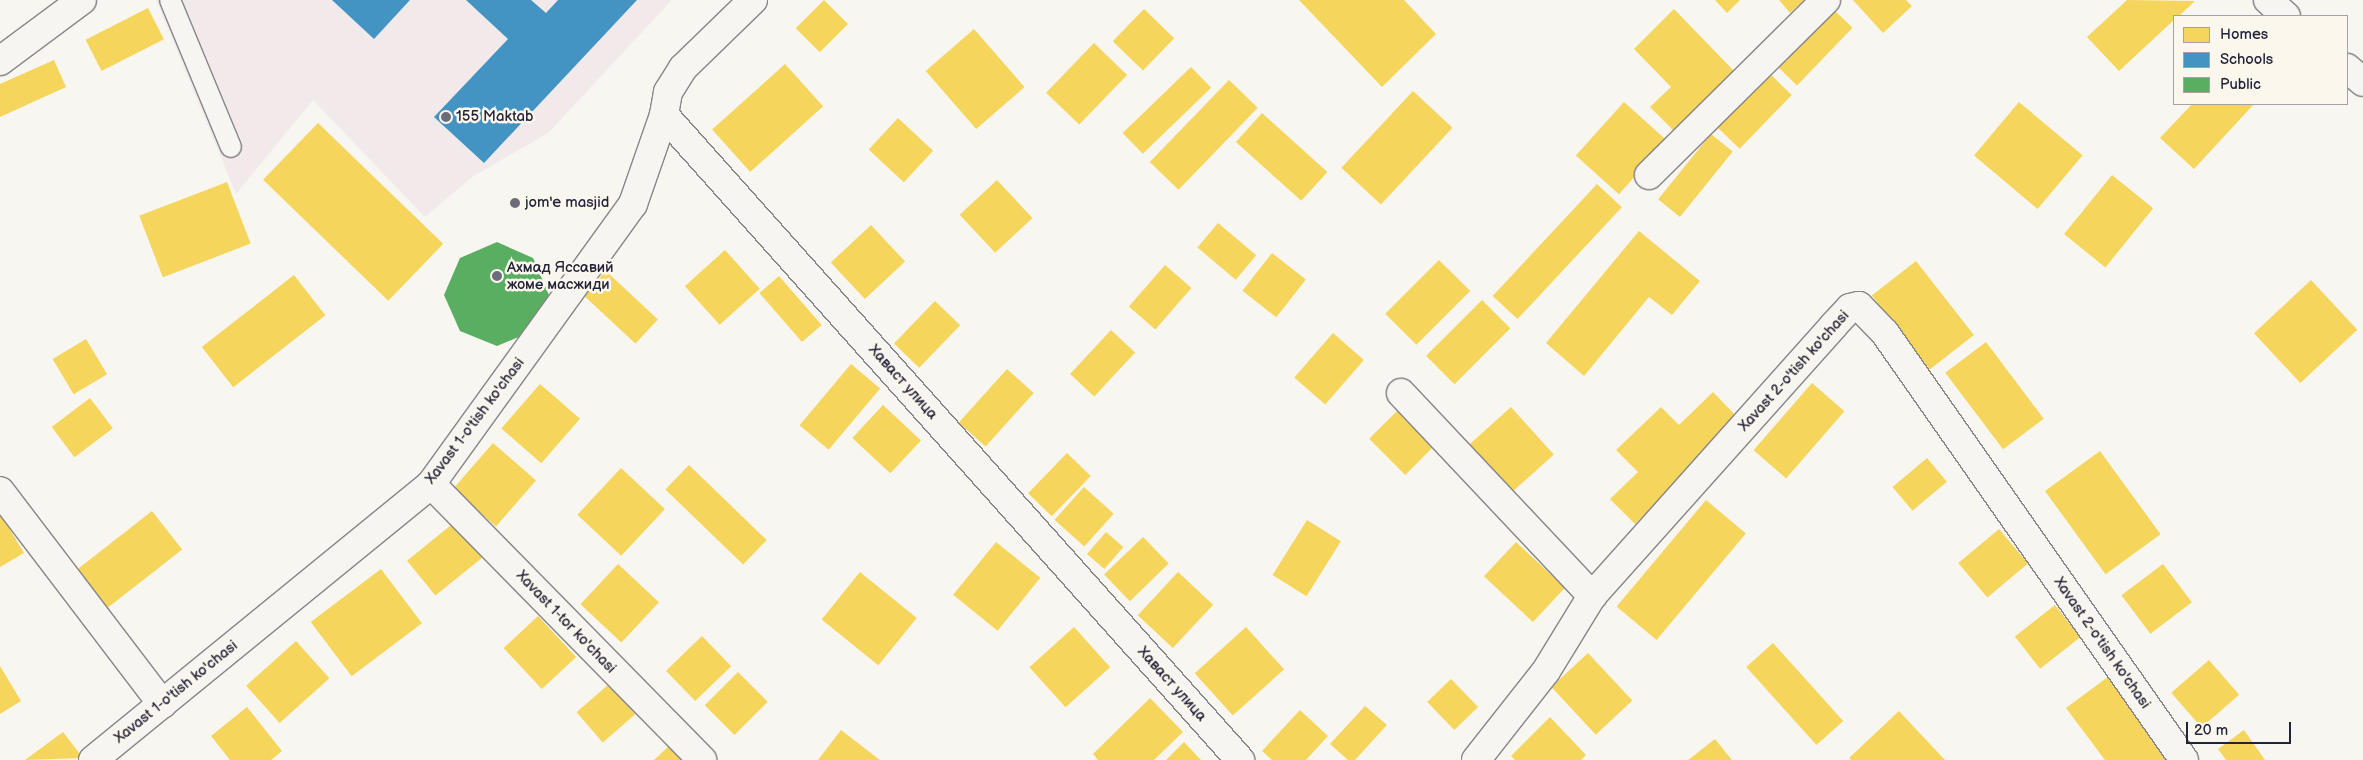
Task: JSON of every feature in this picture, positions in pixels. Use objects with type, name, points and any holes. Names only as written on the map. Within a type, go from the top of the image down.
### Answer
[{"type":"street","points":[[0,61],[82,0]]},
{"type":"street","points":[[664,115],[668,92],[683,68],[753,0]]},
{"type":"street","points":[[1649,175],[1826,0]]},
{"type":"street","points":[[2268,0],[2285,15]]},
{"type":"street","points":[[2348,69],[2363,82]]},
{"type":"street","name":"Xavast 1-o'tish ko'chasi","points":[[93,760],[431,484],[633,204],[664,115]]},
{"type":"street","name":"Хаваст улица","points":[[664,115],[1240,760]]},
{"type":"street","name":"Xavast 2-o'tish ko'chasi","points":[[1476,760],[1546,671],[1592,596],[1834,325],[1850,308],[1859,306],[1885,333],[2184,760]]},
{"type":"street","points":[[1402,393],[1592,596]]},
{"type":"street","name":"Xavast 1-tor ko'chasi","points":[[431,484],[702,760]]},
{"type":"street","points":[[0,491],[162,704]]},
{"type":"lane","points":[[170,0],[231,147]]},
{"type":"shaded area","name":"155 Maktab","points":[[156,0],[672,0],[548,133],[472,177],[425,217],[313,100],[236,194]]},
{"type":"building: Homes","points":[[824,0],[848,24],[820,52],[796,28]]},
{"type":"building: Homes","points":[[1299,0],[1404,0],[1436,34],[1382,87]]},
{"type":"building: Homes","points":[[1715,0],[1740,0],[1727,13]]},
{"type":"building: Homes","points":[[1779,0],[1804,0],[1790,13]]},
{"type":"building: Homes","points":[[1853,0],[1906,0],[1912,6],[1883,33]]},
{"type":"building: Homes","points":[[2127,0],[2195,1],[2180,15],[2173,15],[2173,21],[2119,71],[2087,37]]},
{"type":"building: Homes","points":[[1831,7],[1853,28],[1797,85],[1775,65]]},
{"type":"building: Homes","points":[[148,8],[164,39],[102,71],[86,40]]},
{"type":"building: Homes","points":[[1144,9],[1174,38],[1143,71],[1113,41]]},
{"type":"building: Homes","points":[[1674,9],[1734,71],[1673,130],[1650,107],[1671,87],[1634,49]]},
{"type":"building: Homes","points":[[974,29],[1025,87],[976,129],[926,71]]},
{"type":"building: Homes","points":[[1094,43],[1127,75],[1079,125],[1046,93]]},
{"type":"building: Homes","points":[[54,60],[66,87],[0,117],[0,84]]},
{"type":"building: Homes","points":[[785,64],[823,106],[750,172],[712,130]]},
{"type":"building: Homes","points":[[1191,67],[1211,88],[1143,154],[1123,133]]},
{"type":"building: Homes","points":[[1768,72],[1792,95],[1740,149],[1716,126]]},
{"type":"building: Homes","points":[[1229,80],[1258,108],[1179,190],[1150,162]]},
{"type":"building: Homes","points":[[1413,91],[1452,128],[1381,205],[1341,168]]},
{"type":"building: Homes","points":[[1624,102],[1667,141],[1619,194],[1576,156]]},
{"type":"building: Homes","points":[[2019,102],[2083,155],[2038,209],[1974,156]]},
{"type":"building: Homes","points":[[2191,105],[2253,105],[2194,169],[2160,138]]},
{"type":"building: Homes","points":[[1262,113],[1327,172],[1301,201],[1236,142]]},
{"type":"building: Homes","points":[[898,118],[933,151],[904,182],[869,149]]},
{"type":"building: Homes","points":[[318,123],[443,244],[388,301],[263,180]]},
{"type":"building: Homes","points":[[1711,134],[1733,152],[1680,217],[1658,199]]},
{"type":"building: Homes","points":[[2112,175],[2153,208],[2105,267],[2064,234]]},
{"type":"building: Homes","points":[[997,180],[1032,218],[995,253],[960,215]]},
{"type":"building: Homes","points":[[227,182],[251,244],[163,277],[139,216]]},
{"type":"building: Homes","points":[[1597,184],[1622,207],[1518,319],[1493,296]]},
{"type":"building: Homes","points":[[1218,223],[1256,255],[1236,280],[1197,248]]},
{"type":"building: Homes","points":[[871,225],[905,262],[865,299],[831,263]]},
{"type":"building: Homes","points":[[1639,231],[1700,281],[1672,315],[1649,297],[1584,376],[1546,343]]},
{"type":"building: Homes","points":[[725,250],[760,289],[720,325],[685,286]]},
{"type":"building: Homes","points":[[1272,253],[1306,279],[1276,317],[1242,291]]},
{"type":"building: Homes","points":[[1439,260],[1470,291],[1416,345],[1385,314]]},
{"type":"building: Homes","points":[[1916,261],[1974,335],[1930,370],[1872,295]]},
{"type":"building: Homes","points":[[1165,265],[1191,288],[1155,329],[1129,307]]},
{"type":"building: Homes","points":[[606,271],[658,319],[635,344],[583,295]]},
{"type":"building: Homes","points":[[294,275],[325,315],[233,387],[202,347]]},
{"type":"building: Homes","points":[[779,276],[822,325],[802,342],[759,293]]},
{"type":"building: Homes","points":[[2311,280],[2357,330],[2300,383],[2254,333]]},
{"type":"building: Homes","points":[[1482,300],[1510,328],[1454,384],[1426,356]]},
{"type":"building: Homes","points":[[935,301],[960,325],[919,368],[894,343]]},
{"type":"building: Homes","points":[[1111,330],[1135,353],[1094,396],[1070,374]]},
{"type":"building: Homes","points":[[1333,333],[1364,360],[1325,404],[1294,378]]},
{"type":"building: Homes","points":[[86,339],[107,374],[74,394],[53,359]]},
{"type":"building: Homes","points":[[1986,342],[2044,419],[2003,449],[1945,373]]},
{"type":"building: Homes","points":[[851,364],[880,388],[829,450],[800,425]]},
{"type":"building: Homes","points":[[1007,369],[1034,393],[986,447],[959,423]]},
{"type":"building: Homes","points":[[1812,383],[1844,411],[1786,478],[1754,450]]},
{"type":"building: Homes","points":[[540,384],[580,419],[541,463],[501,429]]},
{"type":"building: Homes","points":[[1713,392],[1741,421],[1635,524],[1610,499],[1638,472],[1616,450],[1661,407],[1679,425]]},
{"type":"building: Homes","points":[[90,398],[113,428],[75,457],[52,427]]},
{"type":"building: Homes","points":[[883,405],[921,440],[890,473],[852,438]]},
{"type":"building: Homes","points":[[1401,407],[1437,443],[1405,475],[1369,439]]},
{"type":"building: Homes","points":[[1511,407],[1554,455],[1508,496],[1465,448]]},
{"type":"building: Homes","points":[[493,443],[536,480],[496,526],[453,489]]},
{"type":"building: Homes","points":[[2100,451],[2161,534],[2106,574],[2045,491]]},
{"type":"building: Homes","points":[[1067,453],[1091,476],[1052,516],[1028,493]]},
{"type":"building: Homes","points":[[1927,458],[1947,482],[1912,511],[1893,487]]},
{"type":"building: Homes","points":[[689,465],[767,540],[743,564],[665,489]]},
{"type":"building: Homes","points":[[621,468],[665,509],[621,556],[577,515]]},
{"type":"building: Homes","points":[[1084,487],[1114,514],[1084,546],[1055,520]]},
{"type":"building: Homes","points":[[1706,500],[1746,533],[1656,640],[1617,606]]},
{"type":"building: Homes","points":[[152,511],[182,550],[106,609],[76,571]]},
{"type":"building: Homes","points":[[0,513],[24,553],[0,567]]},
{"type":"building: Homes","points":[[1307,520],[1341,541],[1306,596],[1273,575]]},
{"type":"building: Homes","points":[[456,521],[484,556],[435,596],[407,561]]},
{"type":"building: Homes","points":[[1999,529],[2028,563],[1987,598],[1958,563]]},
{"type":"building: Homes","points":[[1106,532],[1123,547],[1104,569],[1087,554]]},
{"type":"building: Homes","points":[[1143,537],[1169,564],[1130,601],[1104,575]]},
{"type":"building: Homes","points":[[996,542],[1040,578],[998,631],[953,595]]},
{"type":"building: Homes","points":[[1516,542],[1565,588],[1533,622],[1484,576]]},
{"type":"building: Homes","points":[[618,564],[659,602],[621,642],[580,604]]},
{"type":"building: Homes","points":[[2163,564],[2192,602],[2150,634],[2121,595]]},
{"type":"building: Homes","points":[[381,569],[422,623],[352,676],[311,622]]},
{"type":"building: Homes","points":[[860,572],[917,618],[878,665],[822,619]]},
{"type":"building: Homes","points":[[1178,572],[1213,605],[1173,648],[1138,615]]},
{"type":"building: Homes","points":[[2055,605],[2080,637],[2040,669],[2015,636]]},
{"type":"building: Homes","points":[[538,616],[576,657],[542,689],[504,648]]},
{"type":"building: Homes","points":[[1074,627],[1110,667],[1066,707],[1029,667]]},
{"type":"building: Homes","points":[[1246,627],[1284,669],[1233,716],[1195,673]]},
{"type":"building: Homes","points":[[702,636],[731,666],[695,701],[666,671]]},
{"type":"building: Homes","points":[[296,641],[329,678],[280,723],[246,686]]},
{"type":"building: Homes","points":[[1773,643],[1843,721],[1817,745],[1746,667]]},
{"type":"building: Homes","points":[[1588,653],[1632,701],[1596,735],[1551,687]]},
{"type":"building: Homes","points":[[2209,660],[2239,695],[2201,728],[2171,693]]},
{"type":"building: Homes","points":[[0,666],[21,701],[0,714]]},
{"type":"building: Homes","points":[[738,672],[768,702],[734,735],[705,705]]},
{"type":"building: Homes","points":[[2112,674],[2176,760],[2105,760],[2066,708]]},
{"type":"building: Homes","points":[[1451,679],[1478,707],[1454,730],[1427,702]]},
{"type":"building: Homes","points":[[609,684],[635,714],[603,742],[577,712]]},
{"type":"building: Homes","points":[[1150,698],[1183,732],[1154,760],[1098,760],[1093,754]]},
{"type":"building: Homes","points":[[1365,706],[1387,725],[1355,760],[1348,760],[1330,744]]},
{"type":"building: Homes","points":[[247,707],[282,751],[271,760],[230,760],[211,736]]},
{"type":"building: Homes","points":[[1300,710],[1328,736],[1306,760],[1272,760],[1262,751]]},
{"type":"building: Homes","points":[[1899,711],[1945,760],[1851,760],[1849,758]]},
{"type":"building: Homes","points":[[1550,717],[1586,755],[1581,760],[1515,760],[1511,756]]},
{"type":"building: Homes","points":[[841,730],[880,760],[818,760]]},
{"type":"building: Homes","points":[[2244,730],[2265,760],[2226,760],[2218,749]]},
{"type":"building: Homes","points":[[63,732],[83,758],[25,760]]},
{"type":"building: Homes","points":[[1715,739],[1732,760],[1688,760]]},
{"type":"building: Homes","points":[[673,742],[689,760],[654,760]]},
{"type":"building: Homes","points":[[1184,742],[1201,760],[1166,760]]},
{"type":"building: Schools","points":[[332,0],[410,0],[374,39]]},
{"type":"building: Schools","points":[[466,0],[531,0],[546,13],[558,0],[637,0],[484,163],[434,117],[508,39]]},
{"type":"building: Public","name":"Ахмад Яссавий жоме масжиди","points":[[497,242],[533,258],[549,295],[533,331],[497,346],[460,331],[444,295],[460,258]]},
{"type":"place","name":"155 Maktab","points":[[446,117]]},
{"type":"place","name":"jom'e masjid","points":[[515,203]]},
{"type":"place","name":"Ахмад Яссавий жоме масжиди","points":[[497,276]]}]
